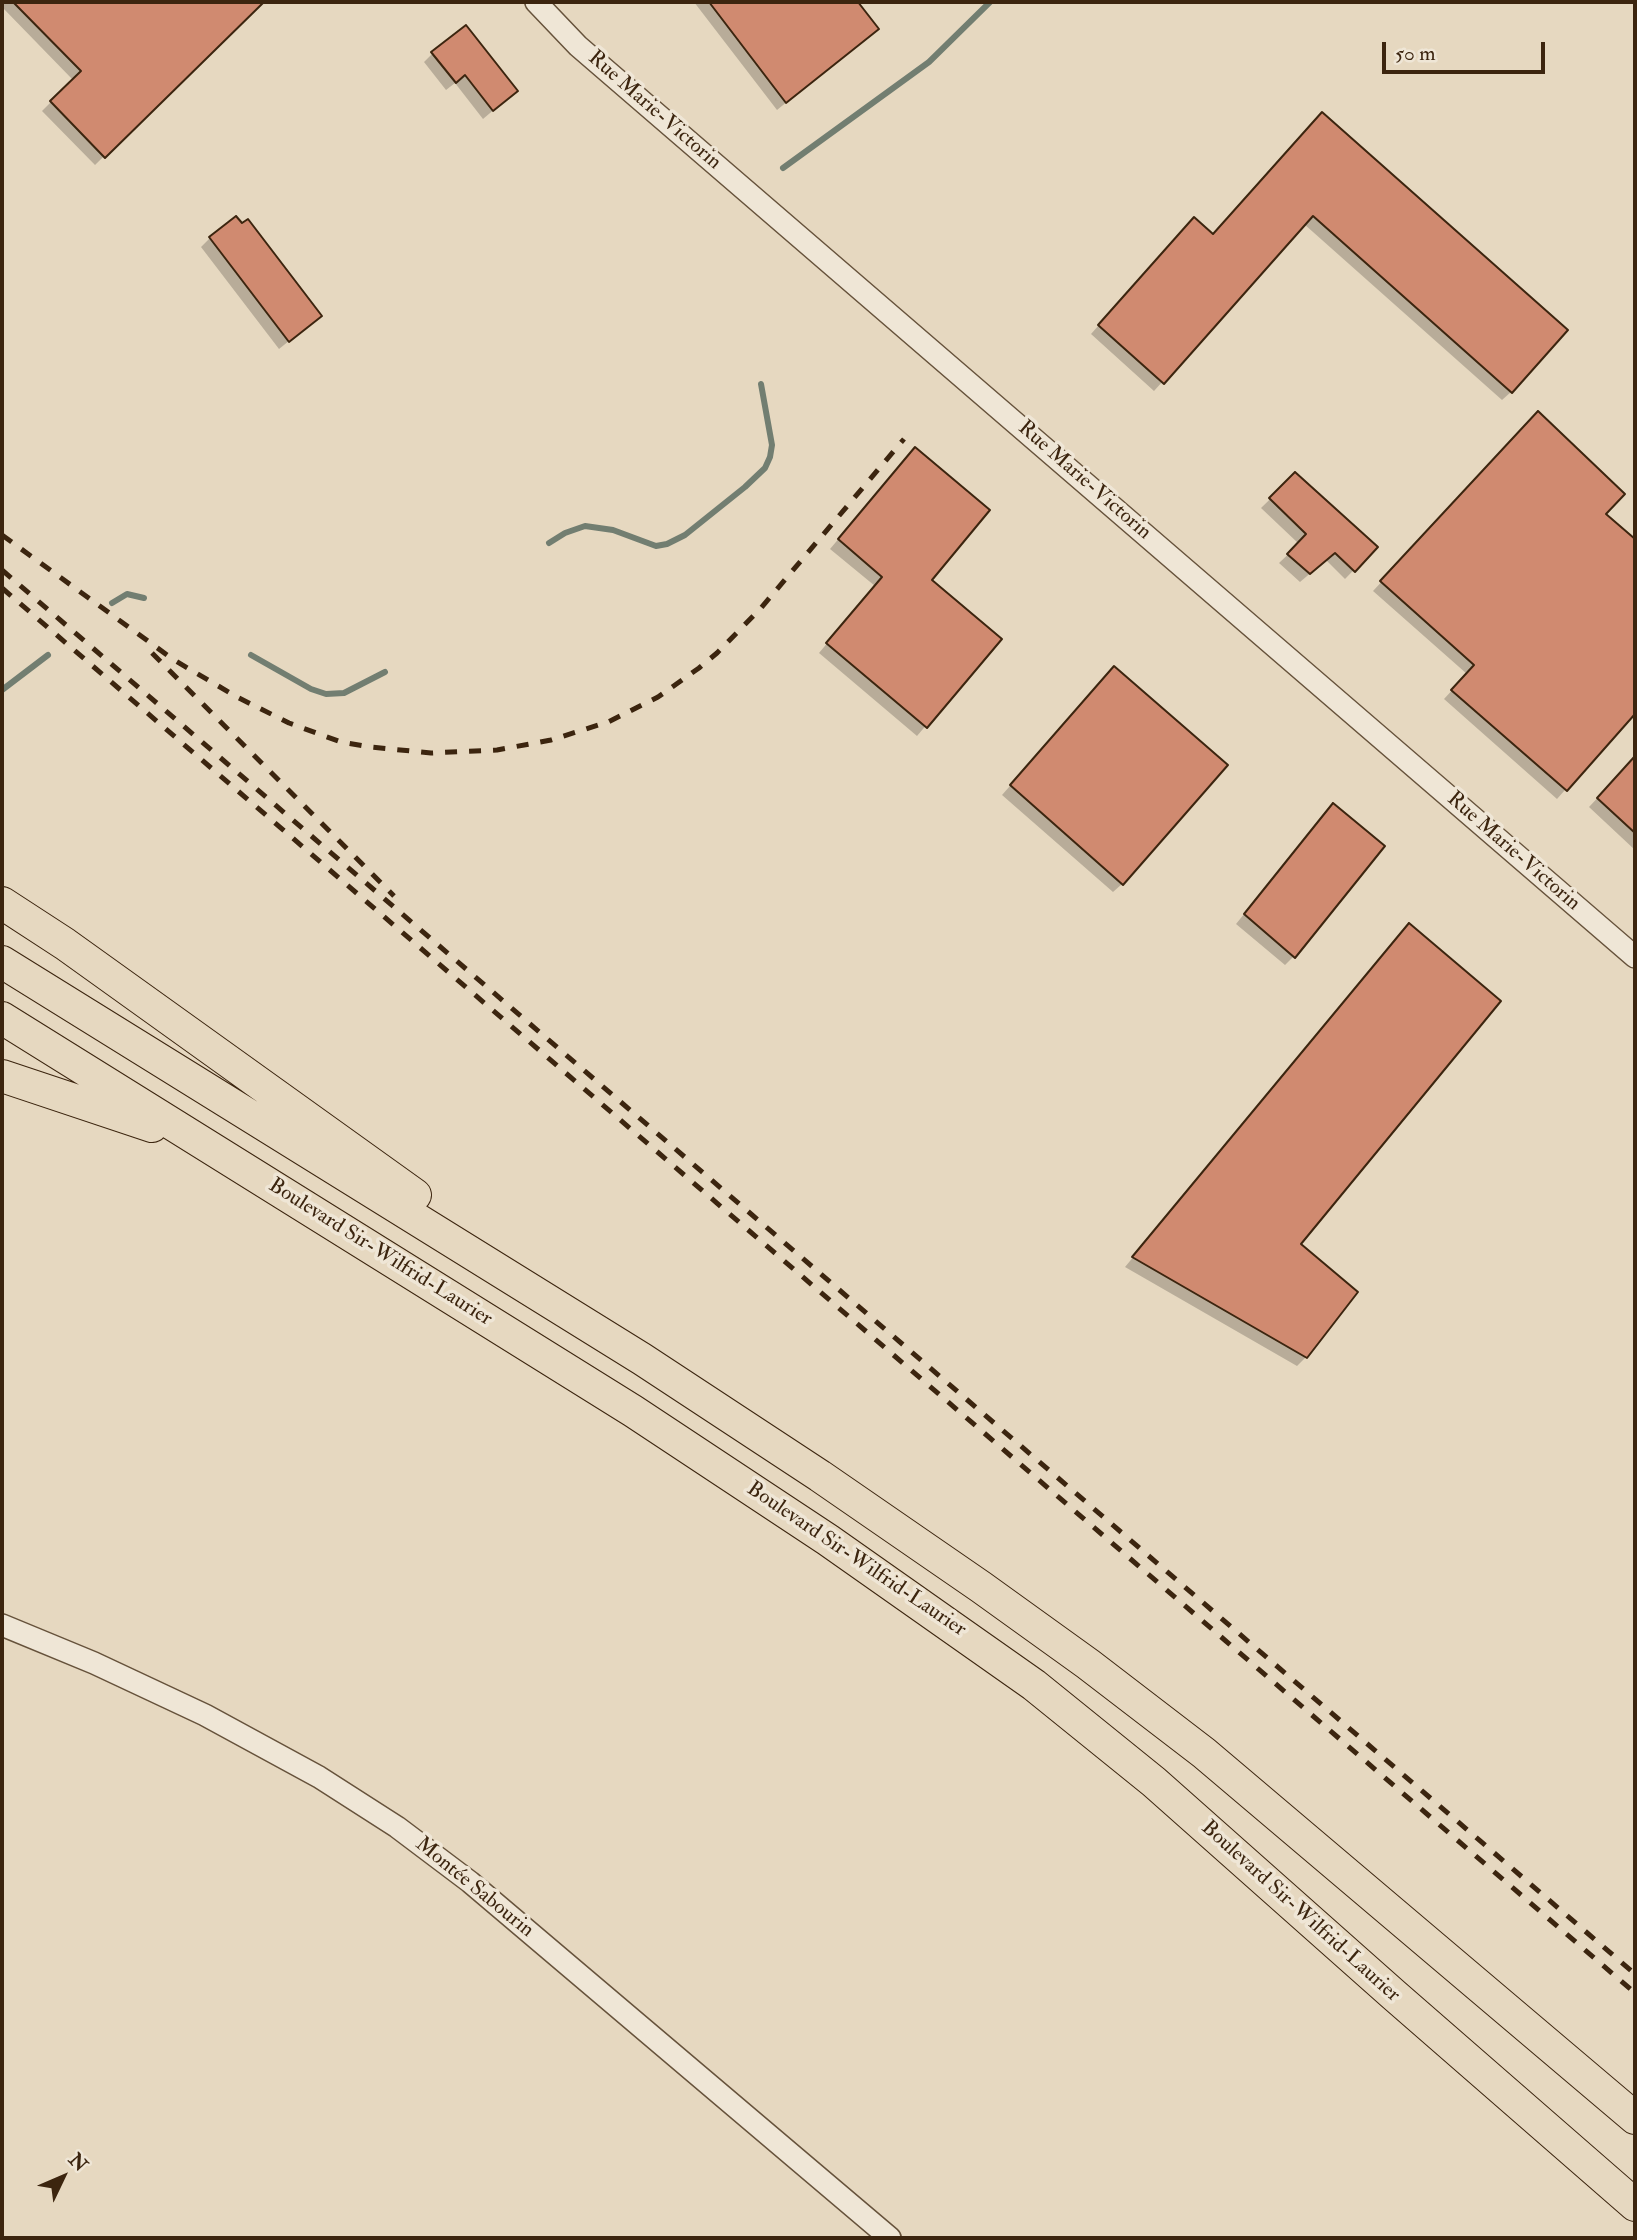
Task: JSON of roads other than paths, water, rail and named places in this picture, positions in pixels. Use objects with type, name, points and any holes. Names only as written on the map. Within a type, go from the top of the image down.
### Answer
[{"type":"highway","points":[[2,903],[77,953],[642,1359]]},
{"type":"highway","points":[[2,962],[642,1359],[919,1543],[1127,1693],[1235,1779],[1635,2118]]},
{"type":"highway","name":"Boulevard Sir-Wilfrid-Laurier","points":[[2,1018],[678,1439],[872,1570],[1034,1685],[1154,1782],[1635,2204]]},
{"type":"highway","points":[[2,1076],[197,1141]]},
{"type":"street","name":"Rue Marie-Victorin","points":[[536,2],[578,46],[1635,957]]},
{"type":"street","name":"Montée Sabourin","points":[[2,1625],[94,1663],[195,1710],[319,1777],[386,1819],[470,1882],[890,2238]]},
{"type":"waterway","points":[[783,168],[929,62],[990,2]]},
{"type":"waterway","points":[[549,543],[565,533],[585,526],[613,530],[656,546],[685,535],[765,468],[772,445],[761,384]]},
{"type":"waterway","points":[[112,603],[127,594],[144,598]]},
{"type":"waterway","points":[[2,690],[48,655]]},
{"type":"waterway","points":[[251,655],[311,689],[326,694],[344,693],[385,672]]},
{"type":"railway","points":[[2,535],[174,660],[237,697],[289,723],[341,742],[370,747],[431,753],[497,750],[551,740],[608,722],[658,697],[699,668],[761,608],[904,439]]},
{"type":"railway","points":[[2,570],[1635,1974]]},
{"type":"railway","points":[[2,588],[1635,1993]]},
{"type":"railway","points":[[152,653],[394,896]]}]
